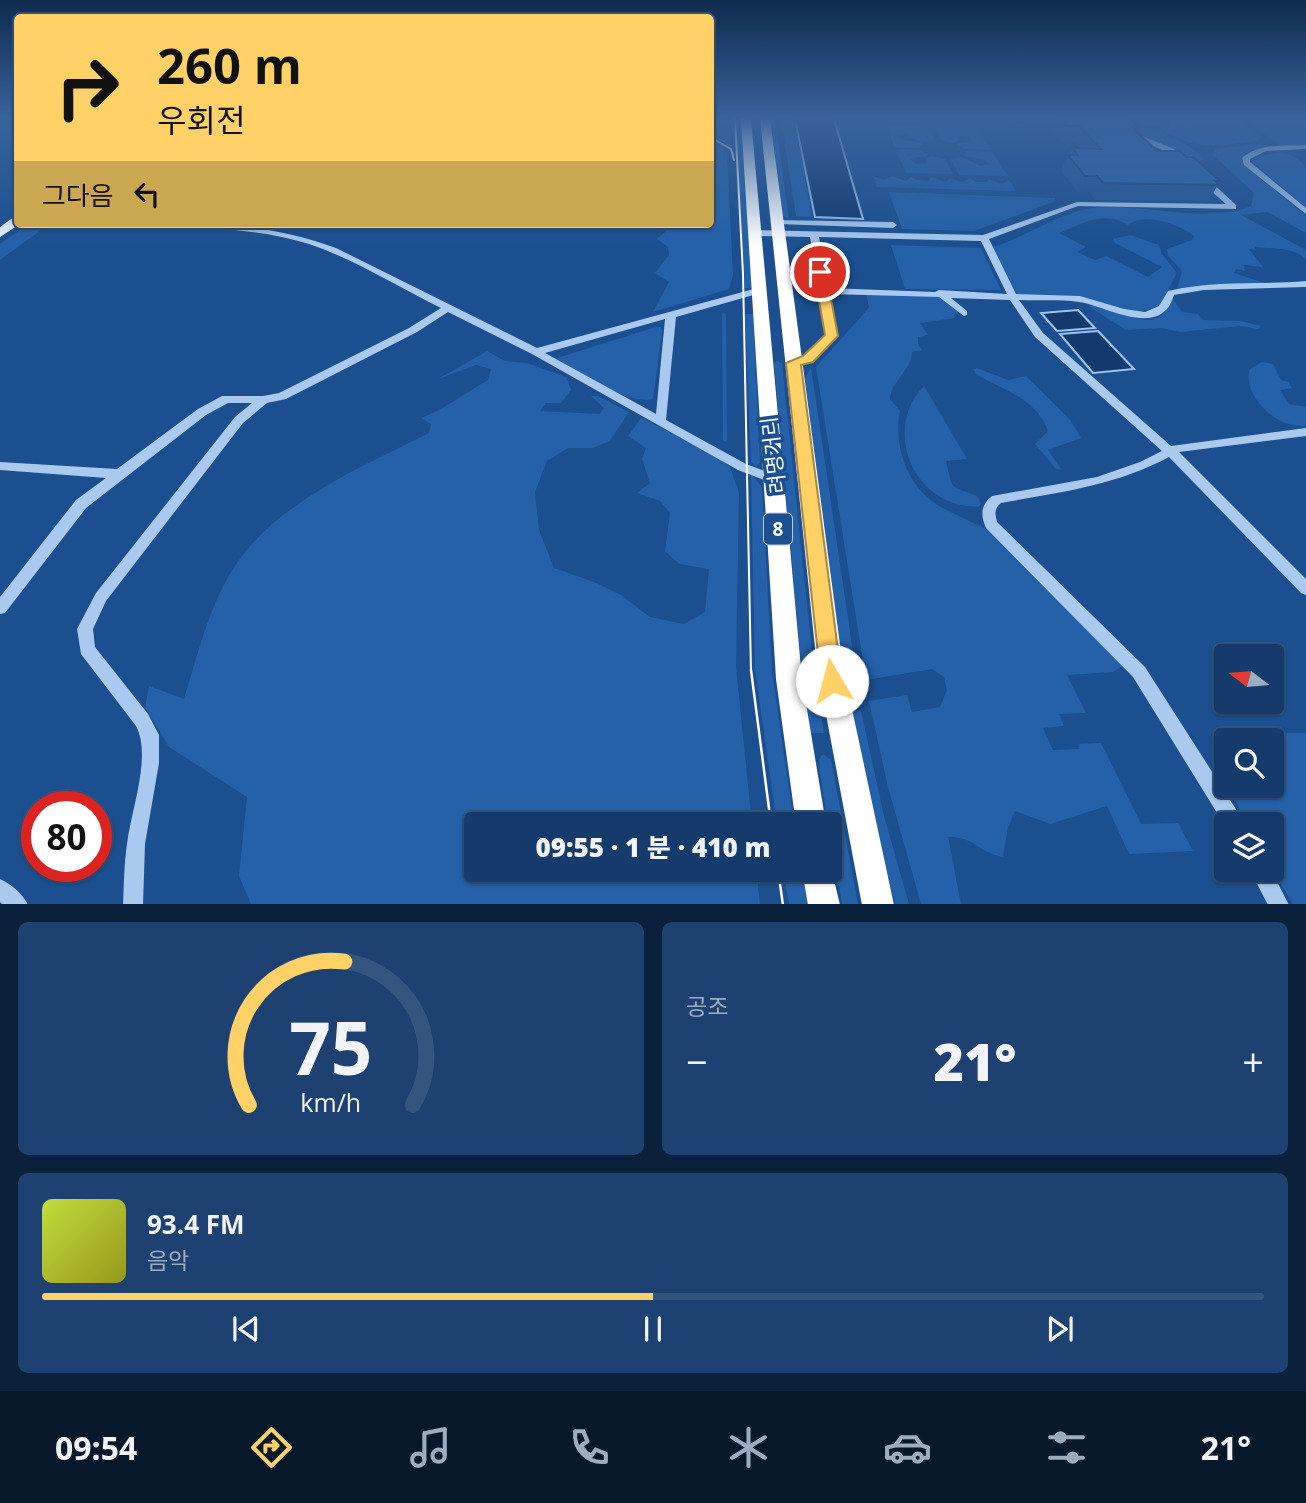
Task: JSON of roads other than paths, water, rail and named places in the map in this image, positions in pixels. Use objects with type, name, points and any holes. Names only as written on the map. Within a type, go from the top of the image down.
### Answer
[{"type":"highway","name":"려명거리","points":[[750,161],[789,679],[809,812]]},
{"type":"highway","name":"려명거리","points":[[770,161],[834,696],[878,904]]},
{"type":"highway","points":[[819,882],[824,904]]},
{"type":"street","points":[[778,227],[814,234],[984,238],[1077,204],[1233,207],[1184,161]]},
{"type":"street","points":[[1249,161],[1275,188],[1306,212]]},
{"type":"street","points":[[756,233],[778,227],[893,225]]},
{"type":"street","points":[[254,228],[307,240],[449,307],[661,419],[742,467],[774,479]]},
{"type":"street","points":[[793,363],[808,359],[832,336],[814,234]]},
{"type":"street","points":[[984,238],[1013,295],[1039,335],[1170,451],[1306,589]]},
{"type":"street","points":[[823,291],[1080,299],[1123,312],[1148,313],[1164,307],[1171,293],[1179,291],[1221,286],[1305,285]]},
{"type":"street","points":[[536,352],[761,290]]},
{"type":"street","points":[[939,293],[964,313]]},
{"type":"street","points":[[0,608],[81,504],[202,412],[226,399],[263,400],[294,390],[413,330],[449,307]]},
{"type":"street","points":[[661,419],[671,314]]},
{"type":"street","points":[[133,904],[136,844],[150,762],[150,735],[142,720],[87,649],[85,629],[101,597],[214,451],[239,420],[263,400]]},
{"type":"street","points":[[1226,812],[1139,672],[991,524],[988,512],[990,505],[997,499],[1098,481],[1144,465],[1177,448],[1306,432]]},
{"type":"street","points":[[0,466],[119,474]]},
{"type":"street","points":[[1266,882],[1278,904]]},
{"type":"street","points":[[0,889],[17,904]]},
{"type":"tram line","points":[[737,161],[743,274],[751,672]]},
{"type":"tram line","points":[[751,670],[769,812]]},
{"type":"tram line","points":[[780,882],[783,904]]}]
